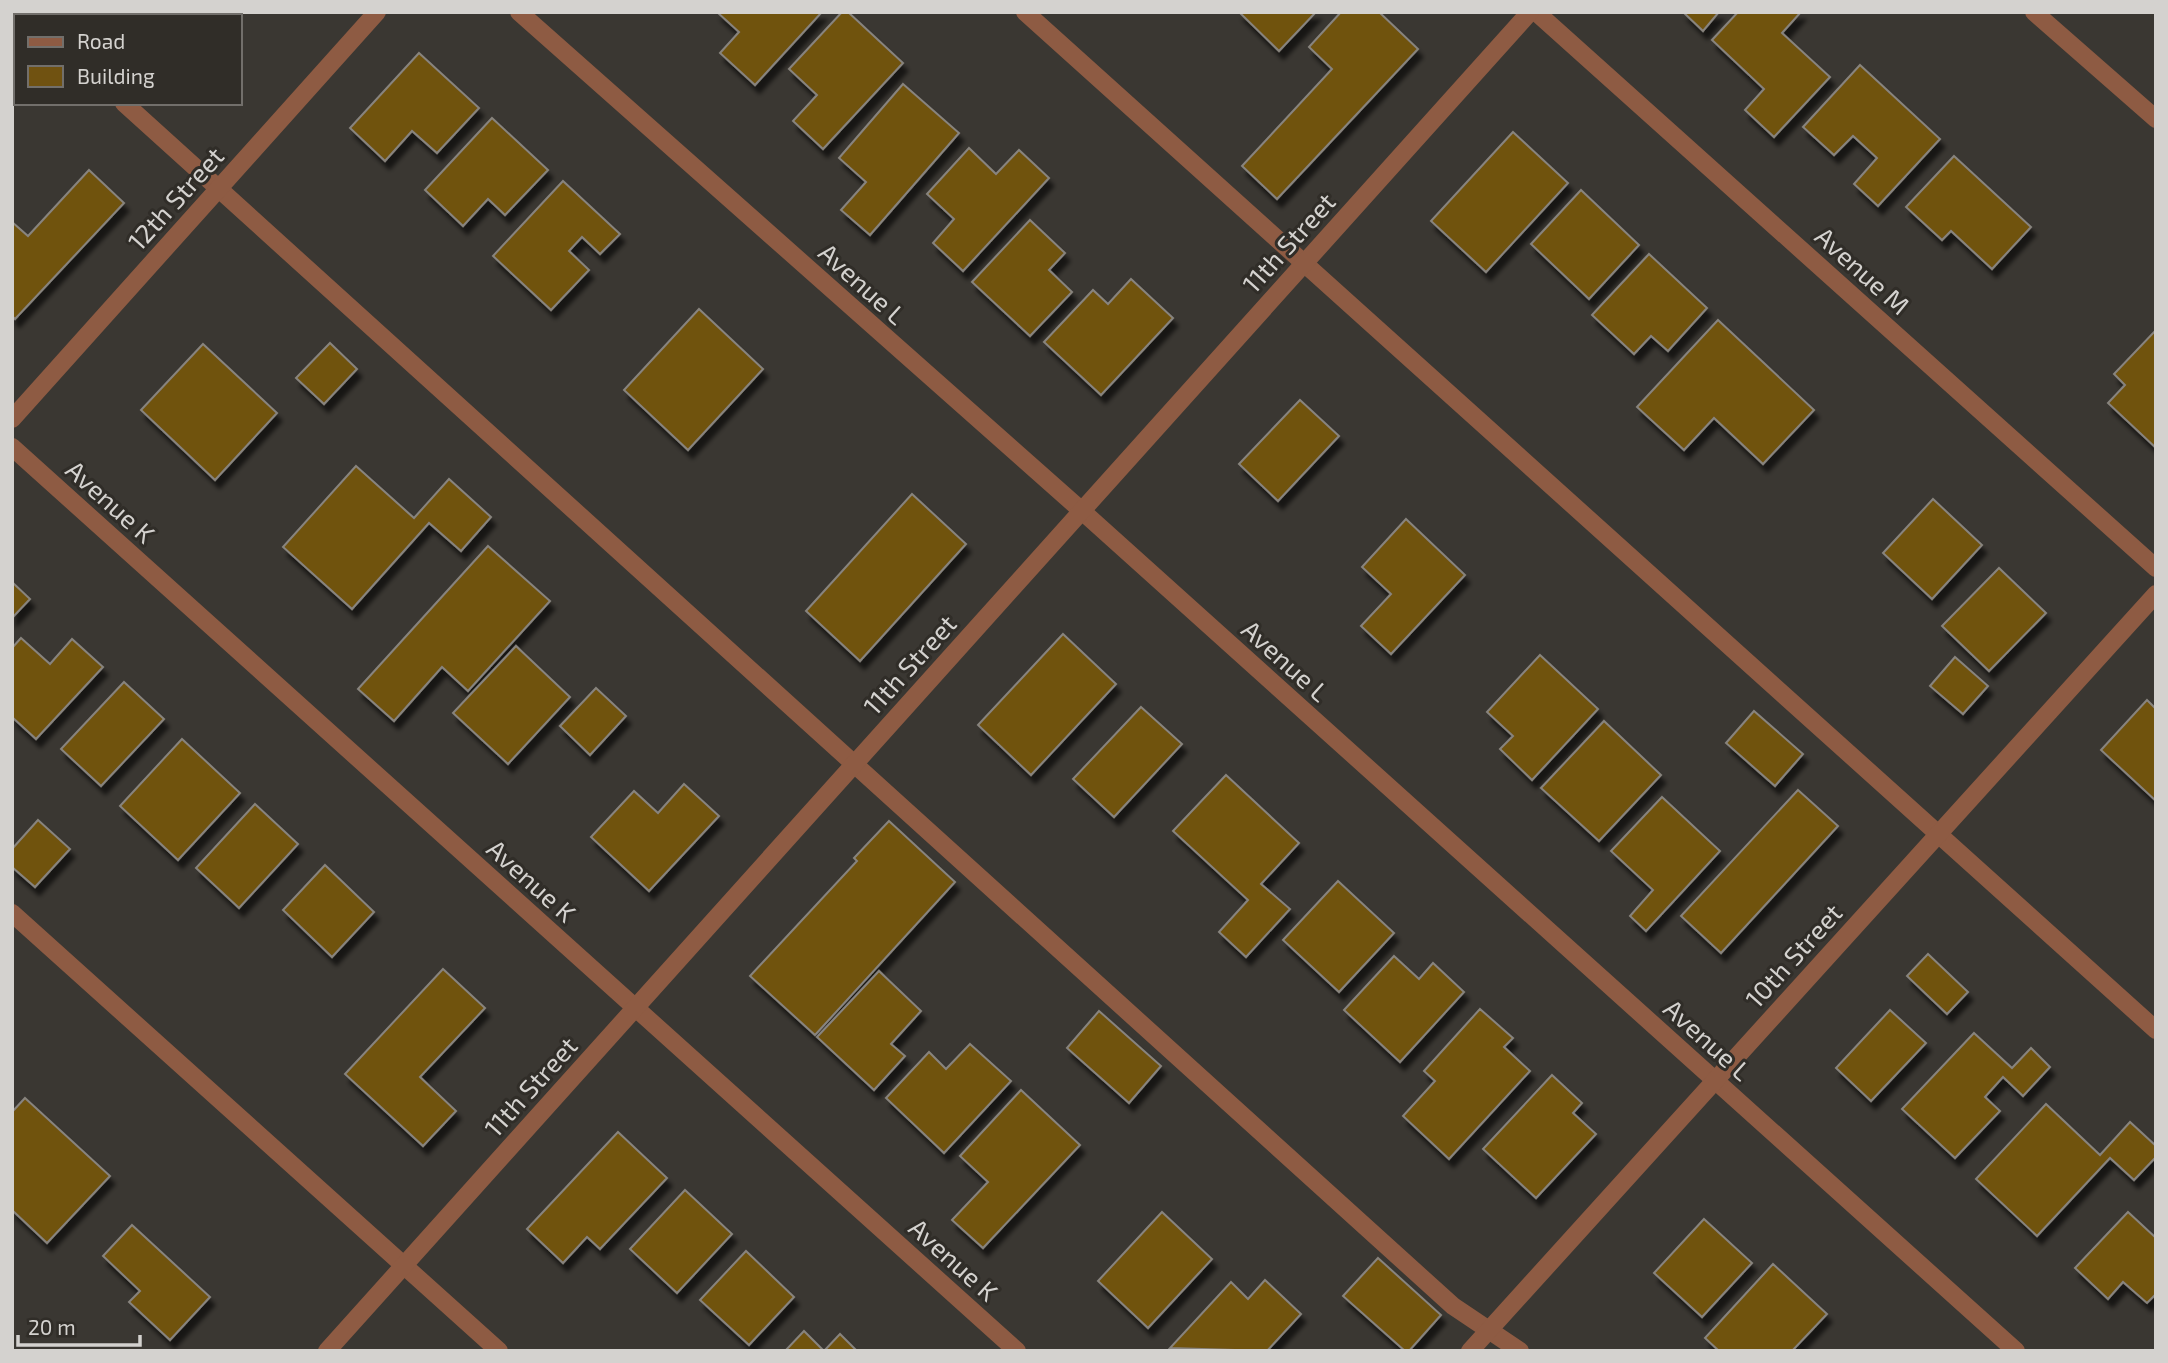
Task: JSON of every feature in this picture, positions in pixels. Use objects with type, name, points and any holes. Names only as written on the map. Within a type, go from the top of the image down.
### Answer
[{"type":"street","name":"12th Street","points":[[12,419],[377,12]]},
{"type":"street","name":"Avenue L","points":[[519,12],[1082,512],[2016,1351]]},
{"type":"street","points":[[1025,12],[2156,1030]]},
{"type":"street","name":"11th Street","points":[[327,1351],[1530,12]]},
{"type":"street","name":"Avenue M","points":[[1536,12],[2156,568]]},
{"type":"street","points":[[2034,12],[2156,119]]},
{"type":"street","points":[[126,105],[1453,1306],[1520,1351]]},
{"type":"street","name":"Avenue K","points":[[12,447],[1017,1351]]},
{"type":"street","name":"10th Street","points":[[1470,1351],[2156,594]]},
{"type":"street","points":[[12,913],[499,1351]]},
{"type":"building","points":[[717,12],[822,12],[755,85],[720,53],[739,32]]},
{"type":"building","points":[[842,12],[848,12],[903,63],[823,149],[793,121],[817,95],[789,69]]},
{"type":"building","points":[[1239,12],[1316,12],[1279,51]]},
{"type":"building","points":[[1341,12],[1379,12],[1418,49],[1277,199],[1242,166],[1332,69],[1309,47]]},
{"type":"building","points":[[1683,12],[1719,12],[1703,31]]},
{"type":"building","points":[[1738,12],[1801,12],[1782,33],[1830,77],[1774,137],[1745,110],[1764,89],[1712,40]]},
{"type":"building","points":[[419,53],[479,108],[437,153],[412,131],[385,161],[350,128]]},
{"type":"building","points":[[1860,65],[1940,139],[1878,206],[1854,184],[1877,158],[1853,136],[1834,155],[1803,127]]},
{"type":"building","points":[[903,84],[959,133],[870,235],[841,210],[866,182],[839,158]]},
{"type":"building","points":[[492,118],[548,170],[505,215],[488,199],[463,226],[425,190]]},
{"type":"building","points":[[1513,132],[1568,183],[1486,272],[1431,221]]},
{"type":"building","points":[[969,148],[996,174],[1019,150],[1049,178],[963,271],[933,243],[954,219],[927,194]]},
{"type":"building","points":[[1954,156],[2031,227],[1992,269],[1951,231],[1942,240],[1906,207]]},
{"type":"building","points":[[89,170],[124,203],[15,319],[12,316],[12,222],[28,236]]},
{"type":"building","points":[[563,181],[620,234],[600,254],[582,237],[569,251],[589,270],[551,310],[493,256]]},
{"type":"building","points":[[1581,190],[1639,245],[1589,299],[1531,244]]},
{"type":"building","points":[[1030,220],[1065,253],[1049,270],[1072,292],[1030,336],[972,282]]},
{"type":"building","points":[[1649,254],[1707,308],[1668,351],[1651,336],[1634,354],[1592,315]]},
{"type":"building","points":[[1131,279],[1173,318],[1101,395],[1044,342],[1093,290],[1108,304]]},
{"type":"building","points":[[699,309],[763,369],[688,450],[624,390]]},
{"type":"building","points":[[1718,320],[1814,410],[1763,464],[1714,418],[1684,450],[1637,407]]},
{"type":"building","points":[[2156,330],[2156,448],[2108,403],[2125,385],[2114,374]]},
{"type":"building","points":[[330,343],[357,369],[324,404],[296,378]]},
{"type":"building","points":[[203,344],[277,413],[215,480],[141,410]]},
{"type":"building","points":[[1300,400],[1339,436],[1278,501],[1239,464]]},
{"type":"building","points":[[356,466],[414,518],[449,479],[491,517],[461,551],[429,523],[352,609],[283,547]]},
{"type":"building","points":[[912,494],[966,544],[860,661],[806,611]]},
{"type":"building","points":[[1933,499],[1982,545],[1932,599],[1883,553]]},
{"type":"building","points":[[1406,519],[1465,575],[1391,654],[1361,626],[1391,594],[1362,567]]},
{"type":"building","points":[[488,546],[550,601],[468,691],[442,667],[394,721],[358,689]]},
{"type":"building","points":[[1999,568],[2046,613],[1989,671],[1942,626]]},
{"type":"building","points":[[12,582],[30,599],[12,618]]},
{"type":"building","points":[[1063,634],[1116,684],[1031,775],[978,725]]},
{"type":"building","points":[[21,638],[50,664],[72,639],[103,667],[36,739],[12,717],[12,648]]},
{"type":"building","points":[[516,646],[570,697],[508,764],[453,713]]},
{"type":"building","points":[[1540,655],[1598,709],[1532,780],[1500,749],[1513,736],[1487,712]]},
{"type":"building","points":[[1955,657],[1988,686],[1963,714],[1930,686]]},
{"type":"building","points":[[124,682],[164,719],[101,786],[61,749]]},
{"type":"building","points":[[596,688],[626,716],[590,755],[560,726]]},
{"type":"building","points":[[2147,700],[2156,709],[2156,801],[2101,750]]},
{"type":"building","points":[[1141,707],[1182,744],[1114,817],[1073,779]]},
{"type":"building","points":[[1754,711],[1803,754],[1775,786],[1726,743]]},
{"type":"building","points":[[1604,721],[1661,775],[1599,841],[1541,788]]},
{"type":"building","points":[[182,739],[240,793],[178,860],[120,806]]},
{"type":"building","points":[[1226,775],[1299,843],[1261,884],[1290,909],[1246,957],[1219,932],[1248,900],[1173,831]]},
{"type":"building","points":[[684,784],[719,816],[649,891],[591,837],[634,791],[658,813]]},
{"type":"building","points":[[1798,790],[1838,826],[1721,953],[1681,916]]},
{"type":"building","points":[[1662,797],[1720,851],[1646,931],[1630,916],[1653,890],[1611,851]]},
{"type":"building","points":[[255,804],[298,844],[239,908],[196,868]]},
{"type":"building","points":[[38,820],[70,849],[35,887],[12,867],[12,849]]},
{"type":"building","points":[[889,821],[955,882],[815,1035],[750,976],[857,861],[854,858]]},
{"type":"building","points":[[325,865],[374,912],[332,957],[283,910]]},
{"type":"building","points":[[1338,881],[1394,933],[1339,992],[1283,940]]},
{"type":"building","points":[[1928,954],[1968,992],[1947,1014],[1907,976]]},
{"type":"building","points":[[1394,956],[1419,979],[1433,963],[1464,992],[1400,1062],[1344,1010]]},
{"type":"building","points":[[443,969],[485,1008],[420,1077],[456,1111],[423,1146],[345,1074]]},
{"type":"building","points":[[879,971],[921,1011],[891,1044],[905,1056],[874,1090],[817,1037]]},
{"type":"building","points":[[1480,1009],[1513,1038],[1504,1047],[1530,1071],[1449,1159],[1403,1116],[1435,1081],[1424,1071]]},
{"type":"building","points":[[1890,1010],[1926,1043],[1871,1101],[1836,1068]]},
{"type":"building","points":[[1099,1011],[1161,1066],[1129,1103],[1067,1048]]},
{"type":"building","points":[[1974,1033],[2012,1068],[2031,1048],[2050,1067],[2023,1096],[2003,1077],[1985,1097],[2000,1111],[1955,1158],[1902,1109]]},
{"type":"building","points":[[970,1044],[1011,1081],[944,1153],[886,1098],[929,1052],[946,1069]]},
{"type":"building","points":[[1552,1075],[1582,1103],[1573,1113],[1596,1134],[1536,1198],[1483,1149]]},
{"type":"building","points":[[1021,1090],[1080,1145],[983,1248],[952,1220],[988,1182],[960,1156]]},
{"type":"building","points":[[25,1098],[110,1176],[47,1243],[12,1210],[12,1112]]},
{"type":"building","points":[[2046,1104],[2100,1155],[2130,1122],[2156,1146],[2156,1157],[2134,1180],[2110,1158],[2037,1236],[1976,1179]]},
{"type":"building","points":[[618,1132],[667,1178],[600,1249],[587,1237],[563,1263],[527,1229]]},
{"type":"building","points":[[685,1190],[732,1234],[677,1293],[630,1249]]},
{"type":"building","points":[[1162,1212],[1212,1259],[1148,1328],[1098,1281]]},
{"type":"building","points":[[2128,1212],[2156,1238],[2156,1294],[2147,1303],[2123,1282],[2108,1299],[2075,1268]]},
{"type":"building","points":[[1704,1219],[1752,1263],[1702,1317],[1654,1273]]},
{"type":"building","points":[[132,1225],[210,1297],[170,1340],[129,1302],[140,1291],[103,1256]]},
{"type":"building","points":[[746,1251],[794,1297],[749,1345],[700,1300]]},
{"type":"building","points":[[1378,1258],[1441,1315],[1409,1351],[1405,1351],[1343,1296]]},
{"type":"building","points":[[1773,1264],[1827,1314],[1792,1351],[1719,1351],[1705,1338]]},
{"type":"building","points":[[1265,1280],[1301,1314],[1267,1351],[1170,1348],[1231,1282],[1248,1299]]},
{"type":"building","points":[[804,1331],[824,1351],[785,1351]]},
{"type":"building","points":[[840,1334],[857,1351],[824,1351]]}]
